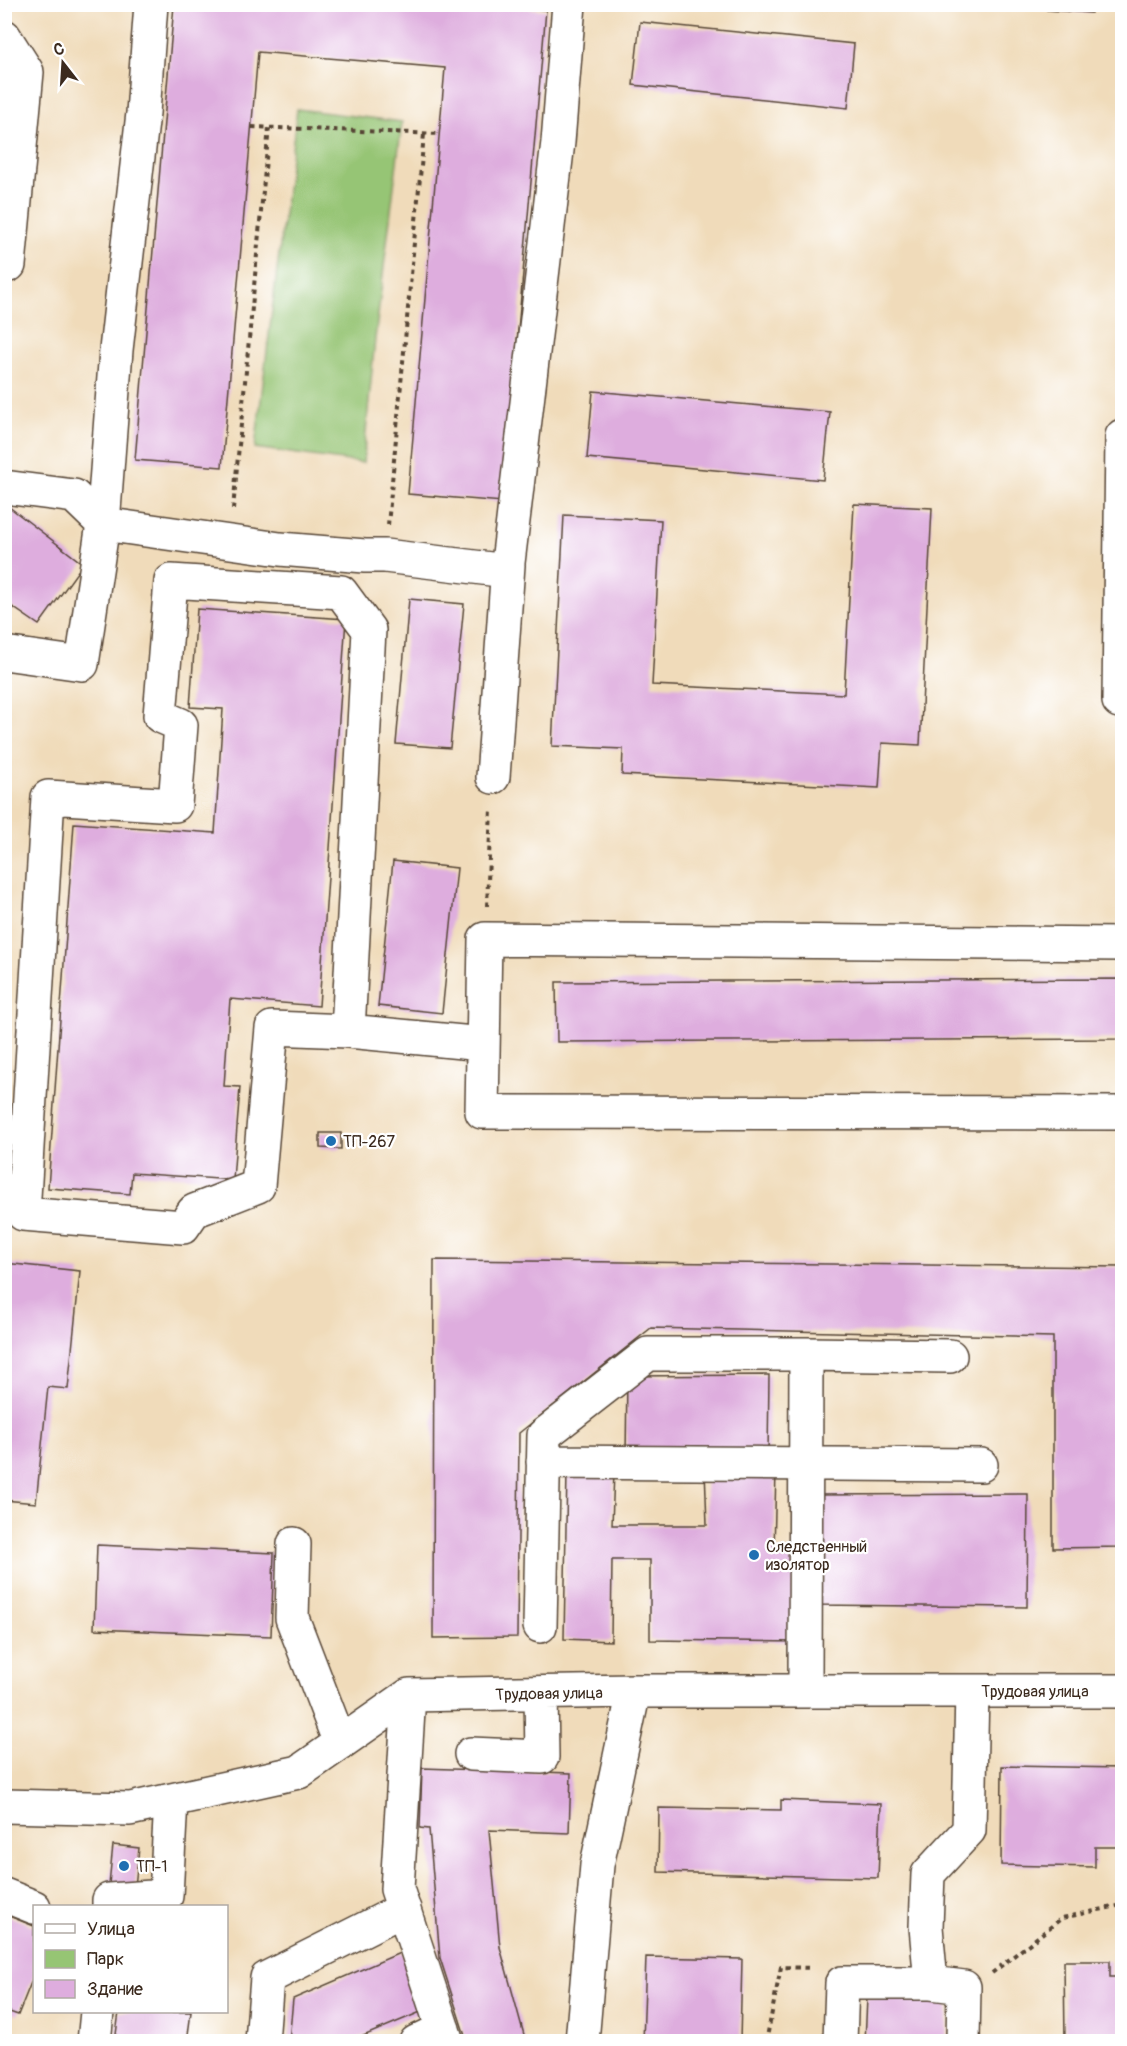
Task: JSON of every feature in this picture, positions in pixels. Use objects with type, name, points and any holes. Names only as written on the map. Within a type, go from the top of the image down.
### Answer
[{"type":"street","points":[[4,653],[82,664],[103,524],[116,350],[143,113],[151,4]]},
{"type":"street","points":[[493,777],[508,566],[558,142],[569,4]]},
{"type":"street","points":[[4,36],[27,72],[9,265]]},
{"type":"street","points":[[1122,436],[1119,701],[1122,701]]},
{"type":"street","points":[[4,487],[74,496],[103,524],[230,543],[385,556],[507,571],[508,566]]},
{"type":"street","points":[[348,1031],[369,630],[341,592],[171,581],[160,716],[181,725],[175,805],[48,797],[23,1214],[183,1227],[194,1211],[258,1186],[272,1028],[348,1031],[483,1044]]},
{"type":"street","points":[[1122,944],[485,939],[482,1112],[1122,1113]]},
{"type":"street","points":[[540,1626],[544,1435],[648,1354],[950,1356]]},
{"type":"street","points":[[804,1691],[806,1354]]},
{"type":"street","points":[[543,1462],[981,1465]]},
{"type":"street","points":[[294,1544],[292,1618],[340,1743]]},
{"type":"street","points":[[582,2042],[597,1865],[634,1691]]},
{"type":"street","name":"Трудовая улица","points":[[409,1695],[634,1691],[1122,1691]]},
{"type":"street","points":[[931,1983],[926,1927],[928,1874],[969,1830],[972,1691]]},
{"type":"street","points":[[471,1754],[542,1757],[541,1693]]},
{"type":"street","points":[[4,1806],[130,1809],[298,1772],[409,1695]]},
{"type":"street","points":[[409,1695],[397,1889],[404,1909],[435,2037]]},
{"type":"street","points":[[109,1905],[110,1900],[166,1896],[171,1800]]},
{"type":"street","points":[[4,1895],[33,1907]]},
{"type":"street","points":[[262,2042],[267,1978],[404,1909]]},
{"type":"street","points":[[840,2042],[842,1983],[931,1983],[964,1987],[963,2042]]},
{"type":"street","points":[[94,2042],[97,2013]]},
{"type":"path","points":[[252,127],[440,134]]},
{"type":"path","points":[[230,543],[269,127]]},
{"type":"path","points":[[385,556],[424,134]]},
{"type":"path","points":[[485,939],[493,777]]},
{"type":"green space","points":[[297,109],[402,122],[375,339],[363,463],[255,448]]},
{"type":"building","points":[[174,5],[488,5],[546,10],[503,502],[408,494],[445,68],[258,52],[222,467],[135,460]]},
{"type":"building","points":[[1048,5],[1092,5],[1091,13],[1047,10]]},
{"type":"building","points":[[640,22],[854,44],[848,108],[633,85]]},
{"type":"building","points":[[593,391],[830,412],[823,480],[587,458]]},
{"type":"building","points":[[4,503],[83,564],[39,625],[4,601]]},
{"type":"building","points":[[854,504],[932,508],[920,745],[882,743],[879,788],[622,775],[623,749],[552,746],[564,515],[661,520],[652,685],[844,694]]},
{"type":"building","points":[[409,599],[464,604],[450,748],[396,744]]},
{"type":"building","points":[[197,609],[346,619],[319,1006],[230,999],[224,1086],[240,1087],[233,1180],[132,1173],[130,1194],[48,1188],[74,823],[215,833],[223,709],[190,707]]},
{"type":"building","points":[[393,861],[457,868],[442,1013],[378,1006]]},
{"type":"building","points":[[1122,979],[1122,1039],[557,1042],[556,982]]},
{"type":"building","name":"ТП-267","points":[[320,1133],[341,1133],[341,1149],[320,1148]]},
{"type":"building","points":[[434,1260],[1122,1267],[1122,1547],[1053,1548],[1053,1337],[651,1328],[519,1433],[517,1637],[433,1638]]},
{"type":"building","points":[[4,1263],[80,1271],[68,1389],[48,1387],[36,1503],[4,1500]]},
{"type":"building","points":[[769,1375],[768,1457],[626,1457],[627,1376]]},
{"type":"building","name":"Следственный изолятор","points":[[705,1469],[776,1471],[774,1551],[802,1550],[800,1642],[650,1640],[650,1560],[612,1560],[611,1641],[564,1639],[567,1471],[614,1472],[612,1525],[707,1525]]},
{"type":"building","points":[[1028,1494],[1027,1607],[814,1605],[814,1495]]},
{"type":"building","points":[[97,1545],[274,1553],[271,1636],[94,1629]]},
{"type":"building","points":[[1002,1766],[1122,1768],[1122,1847],[1095,1847],[1095,1867],[1001,1865]]},
{"type":"building","points":[[422,1768],[571,1773],[569,1833],[489,1830],[500,1947],[526,2042],[467,2042],[440,1958],[429,1829],[420,1828]]},
{"type":"building","points":[[781,1800],[881,1804],[878,1878],[658,1872],[659,1808],[781,1810]]},
{"type":"building","name":"ТП-1","points":[[113,1845],[139,1848],[135,1887],[109,1884]]},
{"type":"building","points":[[4,1914],[33,1926],[33,1978],[18,2015],[4,2010]]},
{"type":"building","points":[[402,1952],[423,2011],[356,2039],[355,2042],[289,2042],[293,1999]]},
{"type":"building","points":[[646,1957],[742,1959],[740,2042],[643,2042]]},
{"type":"building","points":[[1064,1961],[1110,1961],[1110,1977],[1122,1977],[1122,2042],[1065,2042]]},
{"type":"building","points":[[867,1998],[948,2001],[946,2042],[865,2042]]},
{"type":"building","points":[[119,2013],[191,2013],[187,2042],[115,2042]]},
{"type":"place","name":"ТП-267","points":[[331,1141]]},
{"type":"place","name":"Следственный изолятор","points":[[754,1555]]},
{"type":"place","name":"ТП-1","points":[[124,1866]]}]
